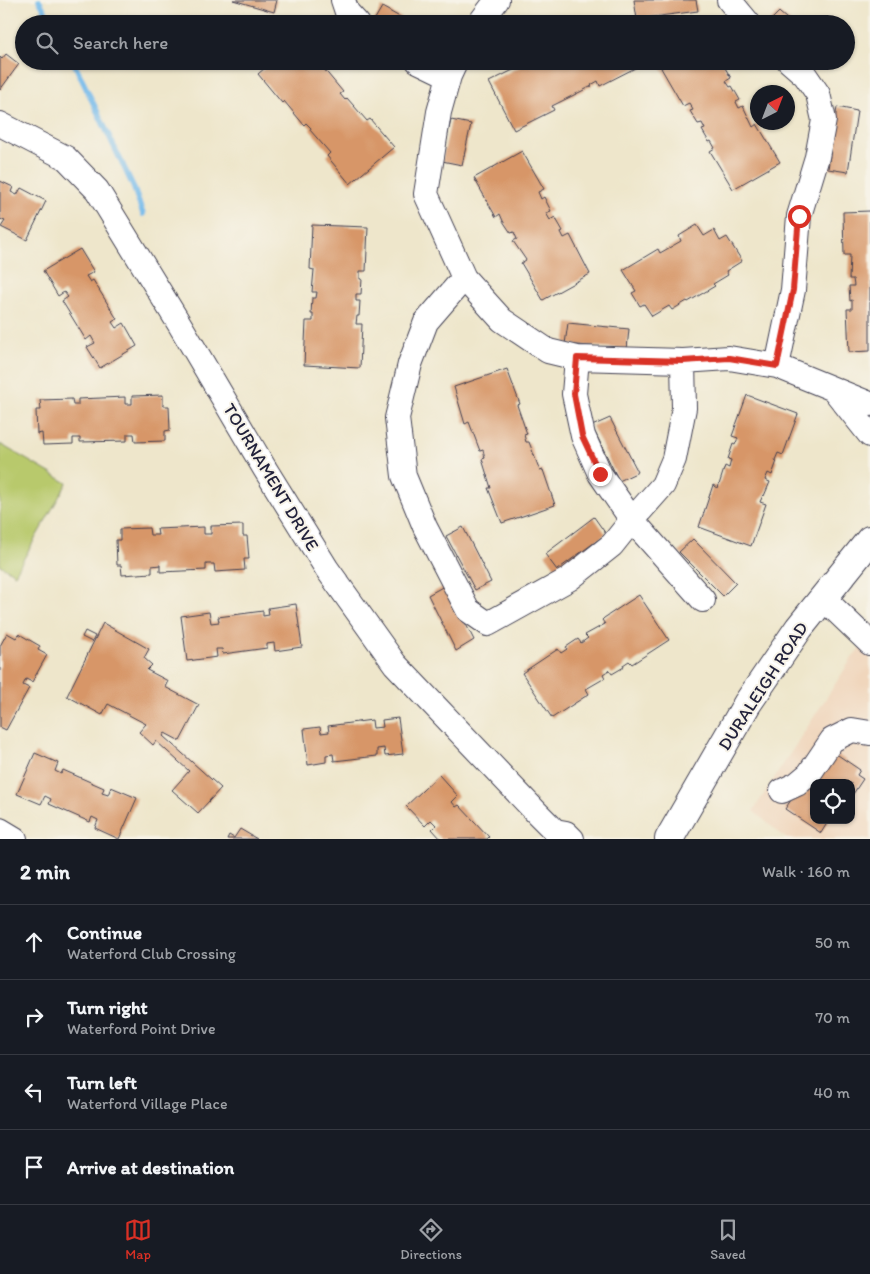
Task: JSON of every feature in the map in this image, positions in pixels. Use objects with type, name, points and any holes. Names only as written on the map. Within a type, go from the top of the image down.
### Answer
[{"type":"main road","name":"DURALEIGH ROAD","points":[[670,839],[747,704],[823,598],[870,538]]},
{"type":"street","points":[[343,0],[350,15]]},
{"type":"street","points":[[486,15],[497,0]]},
{"type":"street","points":[[729,0],[742,15]]},
{"type":"street","points":[[452,70],[439,112],[426,194],[464,278],[502,320],[548,351],[577,358],[683,361],[729,358],[777,366],[870,404]]},
{"type":"street","points":[[777,366],[793,290],[799,216],[817,157],[824,120],[818,94],[799,70]]},
{"type":"street","name":"TOURNAMENT DRIVE","points":[[0,124],[66,158],[97,190],[317,552],[395,664],[561,836]]},
{"type":"street","points":[[464,278],[426,322],[410,364],[397,418],[404,476],[425,527],[468,610],[488,624],[569,579],[612,545],[663,485],[674,458],[684,408],[683,361]]},
{"type":"street","points":[[577,358],[574,394],[582,436],[600,474],[632,520],[703,600]]},
{"type":"street","points":[[834,390],[870,435]]},
{"type":"street","points":[[823,598],[870,643]]},
{"type":"street","points":[[782,791],[797,784],[809,774],[832,740],[852,730],[870,732]]},
{"type":"street","points":[[0,830],[15,839]]},
{"type":"shaded area","points":[[870,637],[870,839],[787,839],[753,811],[854,655]]},
{"type":"green space","points":[[0,444],[67,483],[15,574],[0,565]]},
{"type":"building","points":[[233,0],[277,0],[274,12]]},
{"type":"building","points":[[634,0],[696,0],[698,11],[668,15],[636,15]]},
{"type":"building","points":[[382,7],[396,15],[377,15]]},
{"type":"building","points":[[6,54],[15,61],[15,69],[0,90],[0,57],[2,59]]},
{"type":"building","points":[[263,70],[325,70],[343,92],[340,94],[345,100],[347,98],[367,121],[370,119],[394,147],[350,184],[327,156],[330,153],[310,130],[311,128],[306,123],[304,125],[284,101],[282,103],[258,74]]},
{"type":"building","points":[[513,70],[631,70],[600,86],[598,81],[592,86],[552,106],[554,110],[514,130],[489,82]]},
{"type":"building","points":[[662,70],[726,70],[731,78],[726,81],[730,87],[732,86],[740,100],[736,102],[739,108],[743,106],[750,121],[750,130],[761,130],[780,162],[733,189],[710,151],[715,148],[702,130],[705,129],[702,123],[698,124],[690,111],[693,110],[689,103],[683,106]]},
{"type":"building","points":[[837,107],[857,111],[848,172],[828,169]]},
{"type":"building","points":[[451,120],[471,124],[462,165],[442,161]]},
{"type":"building","points":[[522,151],[544,189],[538,192],[541,199],[544,197],[551,211],[546,213],[550,220],[555,217],[563,231],[561,232],[564,238],[570,235],[590,274],[543,300],[521,263],[526,260],[513,241],[517,239],[514,232],[511,233],[500,214],[496,217],[474,178]]},
{"type":"building","points":[[0,181],[13,187],[11,192],[17,195],[21,188],[46,201],[27,240],[1,227],[5,221],[0,219]]},
{"type":"building","points":[[870,211],[870,351],[849,352],[847,309],[852,309],[849,286],[854,286],[853,279],[849,279],[850,255],[844,255],[843,212]]},
{"type":"building","points":[[312,225],[368,227],[366,271],[360,271],[360,279],[362,279],[361,294],[356,294],[356,301],[360,301],[359,316],[357,316],[356,324],[362,324],[360,368],[304,365],[306,321],[313,321],[313,314],[311,314],[312,298],[316,298],[317,292],[312,292],[314,270],[310,269]]},
{"type":"building","points":[[697,225],[704,236],[714,230],[720,241],[727,237],[742,261],[726,271],[728,275],[713,284],[715,286],[672,310],[669,306],[652,316],[644,304],[640,306],[632,293],[636,291],[623,270],[658,249],[660,253],[681,241],[679,236]]},
{"type":"building","points":[[80,249],[94,272],[86,276],[90,282],[93,280],[117,319],[112,322],[116,328],[124,323],[137,346],[100,368],[87,347],[95,343],[91,336],[86,340],[62,301],[68,297],[64,292],[58,296],[43,271]]},
{"type":"building","points":[[568,323],[629,329],[627,349],[565,344]]},
{"type":"building","points":[[507,369],[520,404],[517,405],[527,434],[524,435],[526,442],[529,442],[540,471],[543,470],[555,505],[502,523],[488,488],[491,488],[482,459],[485,458],[483,450],[480,451],[469,422],[465,424],[454,387]]},
{"type":"building","points":[[163,395],[163,406],[169,406],[170,430],[165,431],[165,441],[135,442],[134,434],[127,434],[127,441],[80,442],[80,438],[73,438],[73,444],[43,445],[42,433],[37,434],[36,410],[41,410],[40,400],[72,399],[73,405],[78,405],[78,399],[125,397],[125,404],[132,404],[132,396]]},
{"type":"building","points":[[747,395],[798,414],[783,455],[778,453],[772,475],[768,473],[765,480],[770,482],[760,502],[766,504],[751,546],[699,527],[713,485],[718,488],[725,466],[729,468],[731,460],[728,459],[733,444],[735,445],[738,438],[732,436]]},
{"type":"building","points":[[610,418],[638,472],[619,481],[592,426]]},
{"type":"building","points":[[594,517],[606,534],[557,570],[545,554]]},
{"type":"building","points":[[243,525],[243,536],[247,536],[249,559],[244,559],[245,570],[215,572],[214,564],[206,564],[206,570],[160,572],[160,565],[152,566],[152,573],[122,575],[121,565],[117,565],[116,540],[120,540],[120,529],[149,528],[150,535],[158,535],[157,529],[204,527],[204,534],[211,534],[211,526]]},
{"type":"building","points":[[463,527],[491,582],[475,590],[446,536]]},
{"type":"building","points":[[693,539],[736,583],[723,596],[679,552]]},
{"type":"building","points":[[446,585],[474,640],[456,651],[428,595]]},
{"type":"building","points":[[639,595],[669,640],[632,664],[629,661],[623,665],[624,667],[612,674],[609,670],[603,674],[605,678],[586,689],[589,694],[552,718],[522,673],[558,649],[561,653],[578,639],[581,643],[588,638],[585,635],[605,624],[602,620],[604,618]]},
{"type":"building","points":[[296,604],[302,647],[275,651],[274,643],[267,644],[267,648],[223,654],[222,649],[216,649],[217,657],[187,661],[181,616],[209,612],[211,623],[219,622],[218,617],[263,611],[263,616],[269,615],[268,608]]},
{"type":"building","points":[[103,623],[149,649],[144,658],[152,665],[147,670],[168,681],[165,687],[199,705],[180,741],[165,733],[163,736],[221,788],[198,813],[172,790],[189,771],[156,741],[153,745],[139,732],[146,724],[108,704],[102,715],[67,696]]},
{"type":"building","points":[[85,631],[95,636],[92,642],[82,637]]},
{"type":"building","points":[[7,633],[16,638],[19,634],[40,646],[38,650],[47,655],[32,682],[26,679],[23,685],[29,688],[6,730],[0,727],[0,646]]},
{"type":"building","points":[[398,718],[403,754],[385,756],[384,748],[377,749],[377,756],[334,761],[333,754],[326,755],[326,762],[308,765],[304,729],[320,727],[321,733],[329,732],[328,726],[372,720],[373,728],[383,727],[382,720]]},
{"type":"building","points":[[832,751],[860,770],[857,775],[863,779],[855,791],[855,779],[815,779]]},
{"type":"building","points":[[35,753],[58,763],[55,771],[61,774],[63,770],[104,788],[102,793],[108,795],[111,787],[137,798],[119,839],[95,828],[98,820],[92,817],[90,822],[49,804],[51,799],[45,796],[41,804],[17,794]]},
{"type":"building","points":[[439,775],[458,796],[452,802],[456,807],[459,805],[489,837],[487,839],[441,839],[432,829],[436,825],[431,820],[425,826],[406,806]]},
{"type":"building","points":[[810,787],[810,824],[827,824],[821,833],[785,809],[799,788],[806,793]]},
{"type":"building","points":[[240,829],[257,839],[227,839],[229,835],[234,838]]},
{"type":"waterway","points":[[39,0],[47,15]]},
{"type":"waterway","points":[[77,70],[133,186],[143,214]]},
{"type":"route","points":[[600,474],[582,436],[574,394],[577,358],[683,361],[729,358],[777,366],[793,290],[799,216]]}]
